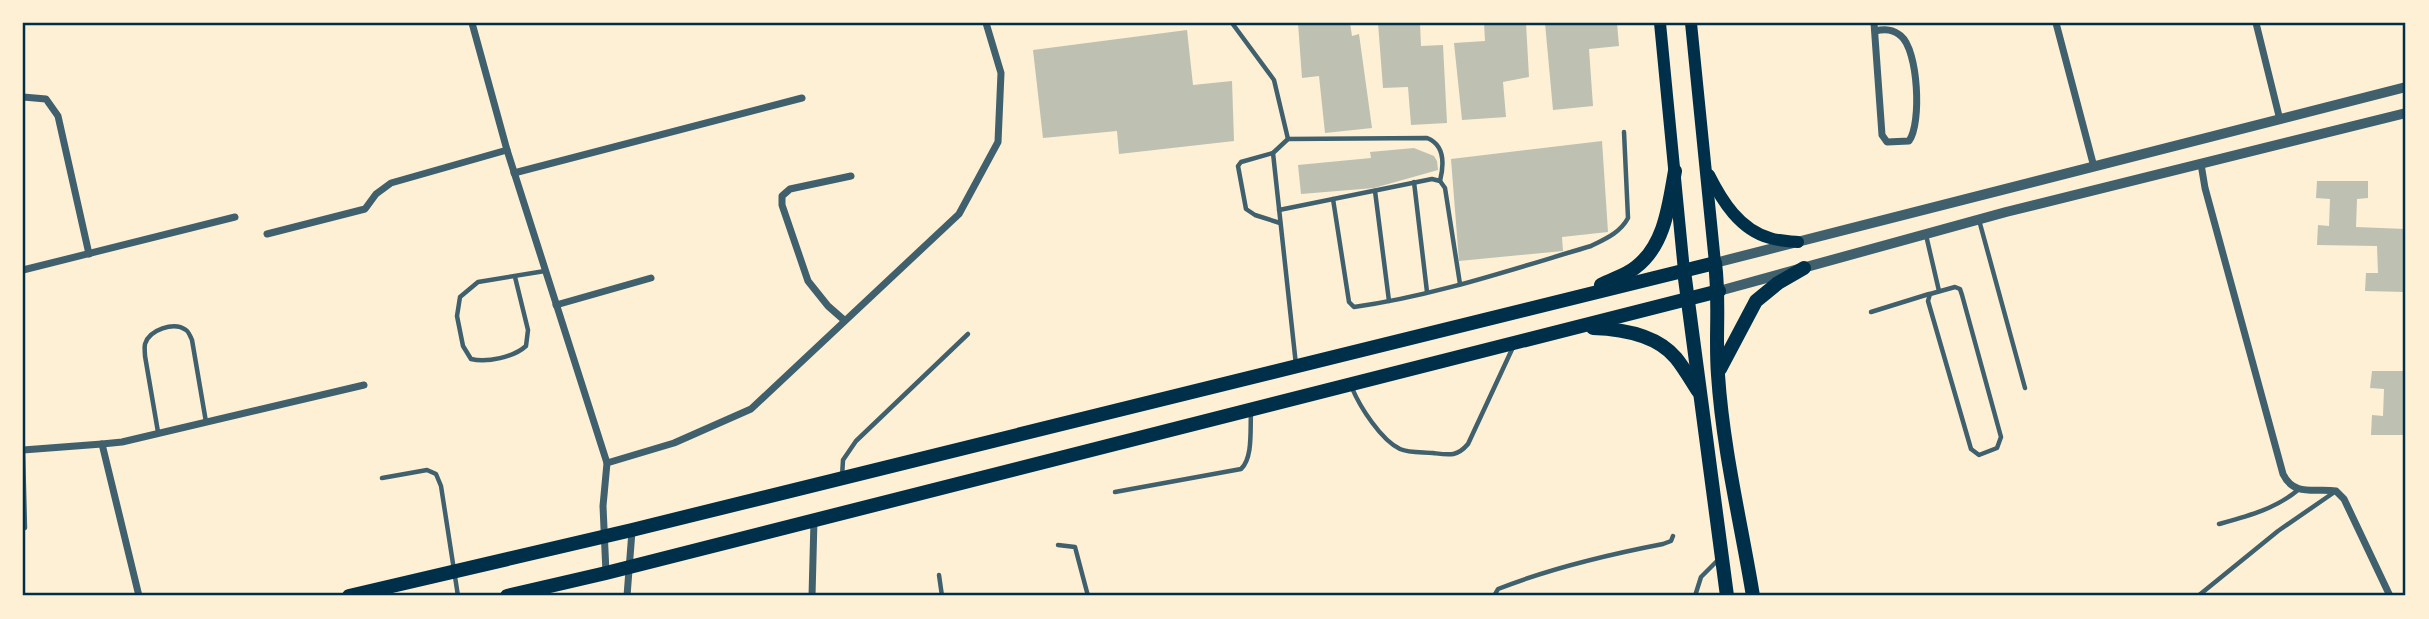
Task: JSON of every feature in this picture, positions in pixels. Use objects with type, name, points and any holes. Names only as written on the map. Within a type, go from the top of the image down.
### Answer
[{"type":"highway","points":[[1576,297],[1636,267],[1654,247],[1668,213],[1675,171]]},
{"type":"highway","points":[[349,596],[632,530],[1715,263],[1719,291],[1718,373],[1727,454],[1754,596]]},
{"type":"highway","points":[[1718,373],[1756,301],[1804,268]]},
{"type":"highway","points":[[1684,271],[1727,596]]},
{"type":"highway","points":[[507,596],[1719,291]]},
{"type":"highway","points":[[1578,327],[1611,329],[1633,333],[1650,340],[1675,357],[1700,393]]},
{"type":"main road","points":[[1660,23],[1684,271]]},
{"type":"main road","points":[[1691,23],[1715,263]]},
{"type":"main road","points":[[1706,167],[1720,197],[1741,223],[1768,238],[1798,242]]},
{"type":"street","points":[[472,23],[514,173],[607,463],[603,506],[606,573]]},
{"type":"street","points":[[607,463],[674,443],[751,409],[959,214],[998,142],[1000,73],[986,23]]},
{"type":"street","points":[[2056,23],[2094,167]]},
{"type":"street","points":[[2256,23],[2280,120]]},
{"type":"street","points":[[1875,27],[1902,36],[1914,62],[1916,127],[1909,141],[1887,142],[1882,135],[1878,108],[1875,27]]},
{"type":"street","points":[[1715,263],[2406,87]]},
{"type":"street","points":[[23,97],[46,99],[58,116],[89,254]]},
{"type":"street","points":[[514,173],[802,98]]},
{"type":"street","points":[[1719,291],[1979,220],[2406,113]]},
{"type":"street","points":[[267,234],[365,209],[376,194],[391,183],[507,150]]},
{"type":"street","points":[[2201,163],[2208,201],[2283,474],[2288,485],[2298,490],[2336,491],[2344,499],[2390,596]]},
{"type":"street","points":[[844,320],[828,306],[808,281],[782,205],[782,196],[790,189],[851,176]]},
{"type":"street","points":[[23,270],[235,217]]},
{"type":"street","points":[[556,305],[651,278]]},
{"type":"street","points":[[23,450],[122,442],[364,385]]},
{"type":"street","points":[[102,444],[139,596]]},
{"type":"street","points":[[812,596],[814,520]]},
{"type":"street","points":[[627,596],[632,530]]},
{"type":"lane","points":[[1232,23],[1274,80],[1288,139]]},
{"type":"lane","points":[[1333,199],[1349,302],[1354,307],[1389,301],[1460,284],[1591,246],[1611,237],[1624,226],[1628,218],[1623,132]]},
{"type":"lane","points":[[1280,223],[1255,215],[1246,209],[1238,166],[1241,162],[1273,153],[1288,139],[1427,138],[1433,140],[1441,151],[1443,170],[1440,181]]},
{"type":"lane","points":[[1273,153],[1296,366]]},
{"type":"lane","points":[[1279,210],[1415,182],[1432,179],[1440,181],[1445,188],[1460,284]]},
{"type":"lane","points":[[1415,182],[1427,292]]},
{"type":"lane","points":[[1375,191],[1389,301]]},
{"type":"lane","points":[[1979,220],[2025,387]]},
{"type":"lane","points":[[1926,234],[1939,291]]},
{"type":"lane","points":[[515,277],[528,330],[526,346],[512,355],[478,361],[471,359],[463,346],[457,316],[460,297],[478,282],[545,271]]},
{"type":"lane","points":[[1871,312],[1930,293],[1955,287],[1959,289],[2001,437],[1997,448],[1979,455],[1971,449],[1928,301],[1930,293]]},
{"type":"lane","points":[[158,432],[145,344],[154,332],[161,329],[183,328],[188,331],[192,340],[206,422]]},
{"type":"lane","points":[[842,478],[843,460],[856,441],[968,334]]},
{"type":"lane","points":[[1351,384],[1358,402],[1383,436],[1401,450],[1453,456],[1468,444],[1515,343]]},
{"type":"lane","points":[[1115,492],[1241,469],[1247,459],[1251,409]]},
{"type":"lane","points":[[23,450],[25,528]]},
{"type":"lane","points":[[382,478],[427,470],[436,474],[441,486],[458,596]]},
{"type":"lane","points":[[2219,524],[2283,503],[2298,490]]},
{"type":"lane","points":[[2198,596],[2278,531],[2336,491]]},
{"type":"lane","points":[[1494,596],[1498,589],[1531,576],[1577,562],[1663,544],[1671,541],[1673,537]]},
{"type":"lane","points":[[1058,545],[1075,547],[1088,596]]},
{"type":"lane","points":[[1695,596],[1701,577],[1721,557]]},
{"type":"lane","points":[[939,575],[942,596]]},
{"type":"building","points":[[1298,23],[1350,23],[1352,36],[1359,34],[1372,128],[1325,133],[1319,76],[1302,78]]},
{"type":"building","points":[[1378,23],[1420,23],[1421,46],[1443,45],[1447,123],[1411,125],[1408,87],[1383,88]]},
{"type":"building","points":[[1484,23],[1526,23],[1529,77],[1503,82],[1506,117],[1462,120],[1454,43],[1485,41]]},
{"type":"building","points":[[1545,23],[1617,23],[1619,46],[1589,49],[1593,106],[1553,110]]},
{"type":"building","points":[[1187,30],[1193,85],[1232,81],[1234,141],[1119,154],[1117,131],[1043,138],[1033,50]]},
{"type":"building","points":[[1602,141],[1608,232],[1562,237],[1563,251],[1459,261],[1451,159]]},
{"type":"building","points":[[1414,148],[1434,156],[1438,170],[1374,188],[1301,194],[1298,165],[1371,158],[1370,152]]},
{"type":"building","points":[[2317,181],[2368,181],[2368,198],[2357,199],[2356,227],[2406,229],[2406,292],[2365,291],[2366,273],[2378,273],[2377,246],[2317,245],[2318,225],[2329,226],[2330,199],[2316,198]]},
{"type":"building","points":[[2372,371],[2406,371],[2406,435],[2371,435],[2372,415],[2383,416],[2384,389],[2370,388]]}]
